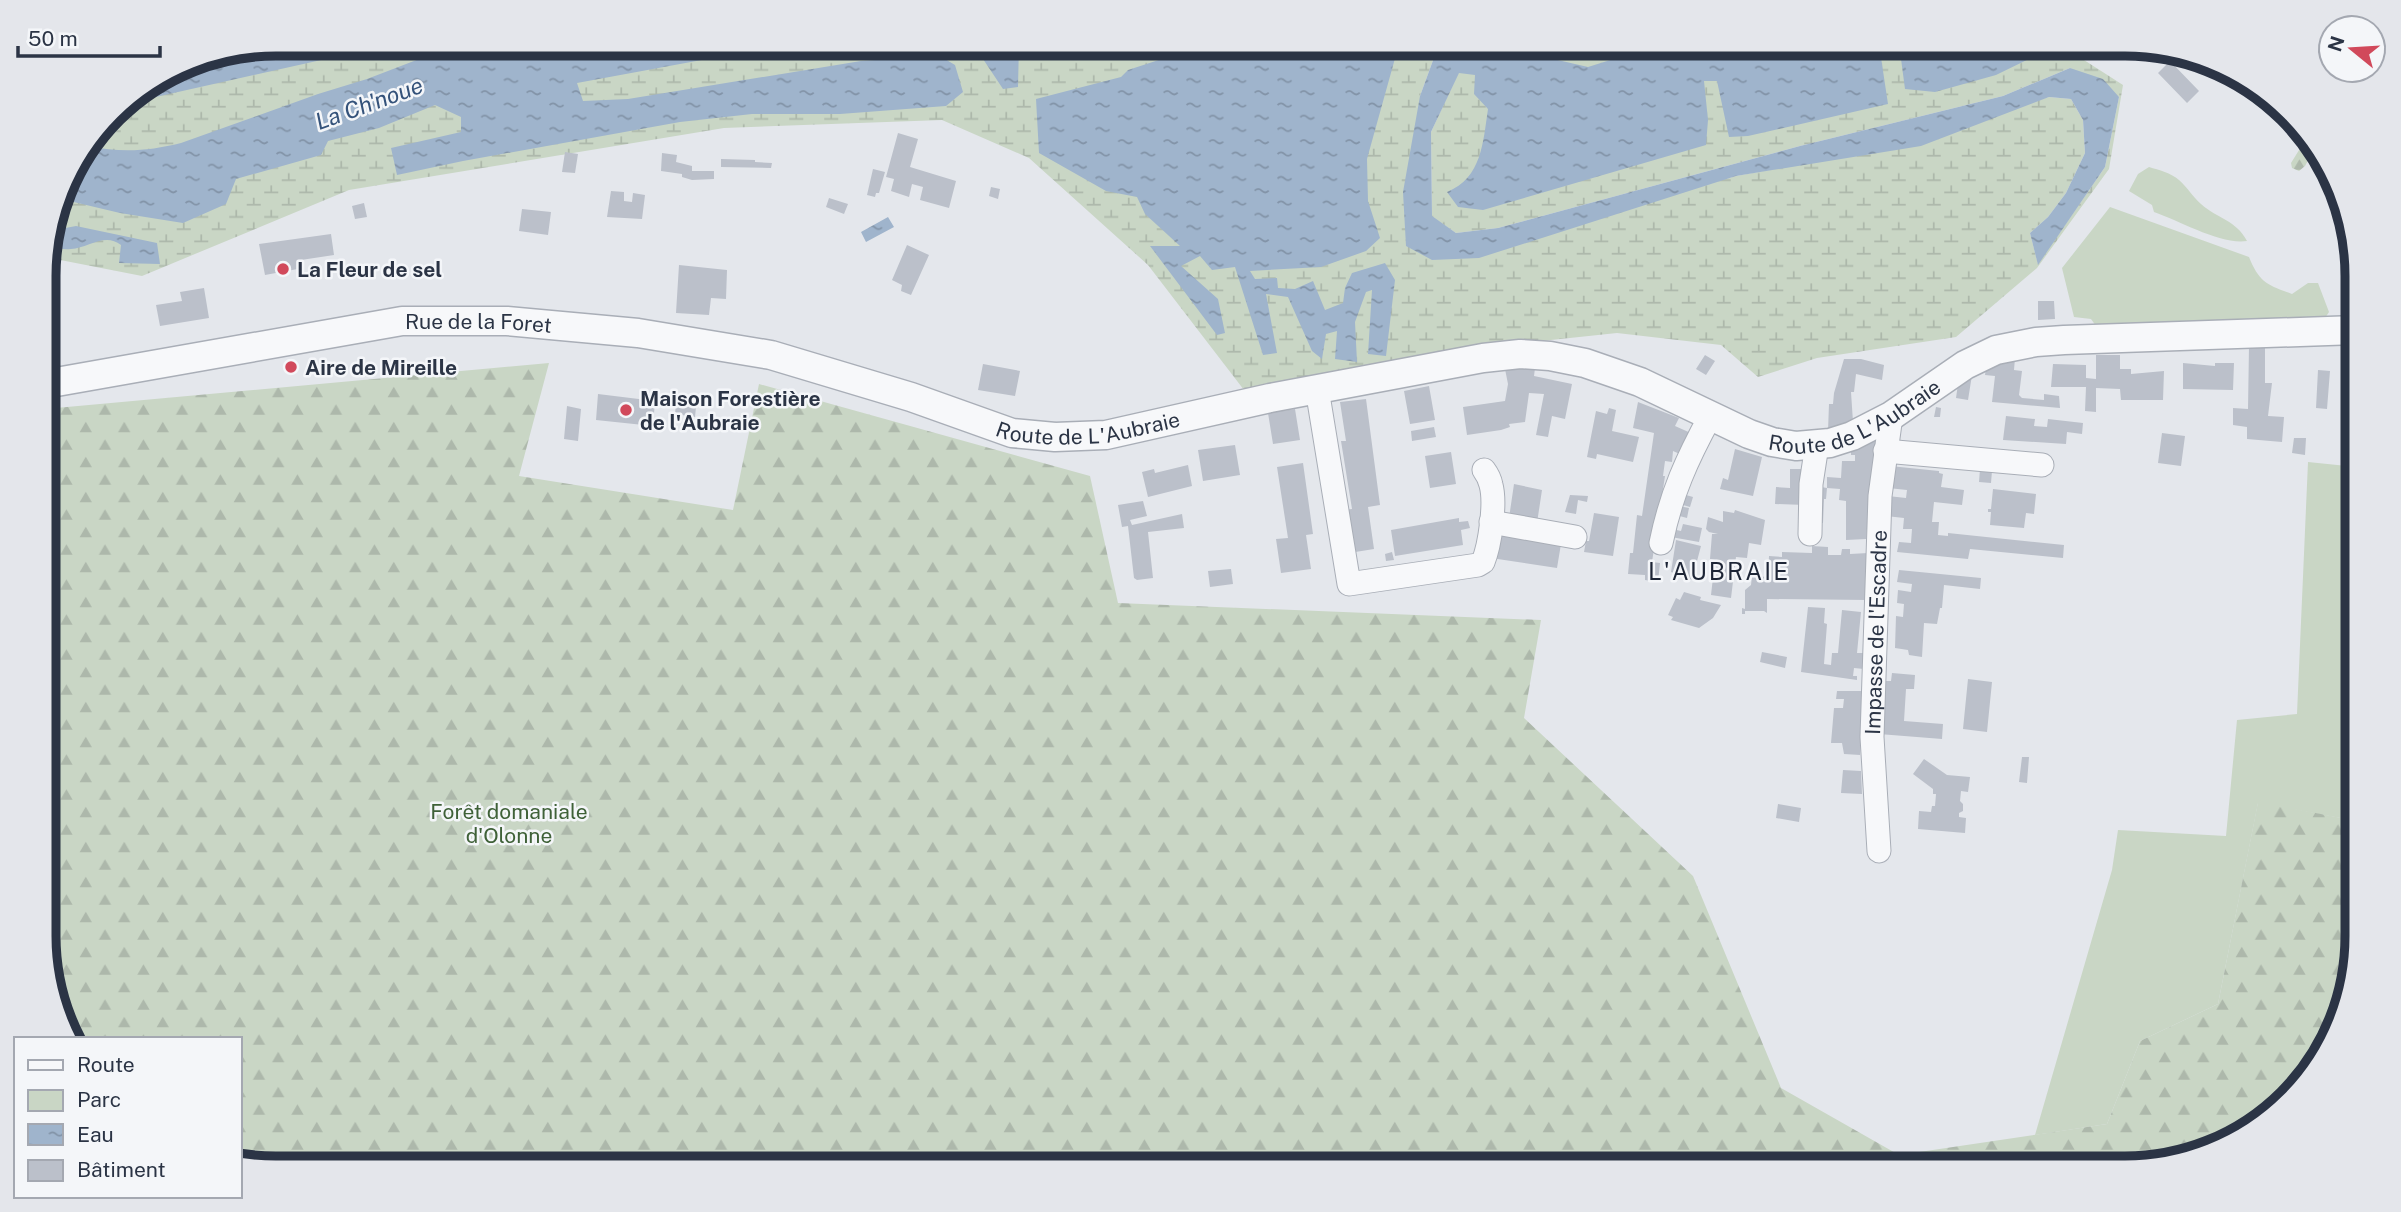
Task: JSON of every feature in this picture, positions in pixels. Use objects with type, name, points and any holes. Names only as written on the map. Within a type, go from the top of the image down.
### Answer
[{"type":"street","name":"Rue de la Foret","points":[[56,382],[402,321],[454,320],[507,321],[638,333],[745,351],[793,361],[911,397]]},
{"type":"street","name":"Route de L'Aubraie","points":[[911,397],[1012,433],[1055,437],[1106,435],[1270,398],[1483,358],[1520,354],[1550,356],[1585,363],[1629,378],[1749,434],[1796,446],[1817,445],[1852,436],[1891,416],[1965,365],[1996,350],[2016,345],[2064,340],[2345,330]]},
{"type":"street","points":[[1317,389],[1349,584],[1478,565],[1485,556],[1493,498],[1491,484],[1484,470]]},
{"type":"street","points":[[1661,543],[1679,477],[1710,415]]},
{"type":"street","name":"Impasse de l'Escadre","points":[[1880,851],[1872,737],[1880,496],[1891,416]]},
{"type":"street","points":[[1810,534],[1811,484],[1817,445]]},
{"type":"street","points":[[1885,451],[2042,465]]},
{"type":"street","points":[[1491,522],[1575,537]]},
{"type":"green space","points":[[1435,56],[1420,96],[1432,260],[1736,176],[1802,164],[2049,97],[2071,99],[2083,120],[2085,153],[2066,193],[2048,217],[2030,233],[2038,264],[2105,167],[2119,97],[2070,68],[2003,96],[1800,146],[1498,228],[1456,233],[1432,217],[1431,132],[1463,63],[1470,56],[2078,56],[2123,85],[2109,169],[2037,268],[1956,337],[1817,358],[1758,377],[1721,345],[1617,333],[1532,342],[1244,390],[1148,265],[1029,158],[942,120],[724,128],[349,190],[142,276],[56,259],[63,219],[85,166],[120,120],[166,85],[205,68],[247,58]]},
{"type":"green space","points":[[2302,145],[2310,157],[2305,166],[2299,171],[2292,168],[2291,163]]},
{"type":"green space","points":[[2149,167],[2176,178],[2207,209],[2238,228],[2247,241],[2213,236],[2154,212],[2152,205],[2129,191],[2138,174]]},
{"type":"green space","points":[[2110,207],[2249,257],[2256,272],[2265,282],[2292,294],[2308,283],[2318,283],[2329,312],[2325,318],[2096,326],[2091,319],[2074,317],[2062,268]]},
{"type":"green space","name":"Forêt domaniale d'Olonne","points":[[549,363],[519,476],[733,510],[759,384],[1090,476],[1118,603],[1541,620],[1524,718],[1693,876],[1781,1088],[1899,1155],[2107,1124],[2140,1041],[2218,1004],[2258,802],[2345,819],[2345,936],[2341,979],[2333,1007],[2308,1058],[2270,1101],[2247,1119],[2196,1144],[2139,1156],[276,1156],[242,1153],[242,1037],[81,1037],[63,993],[56,936],[56,408]]},
{"type":"green space","points":[[2308,462],[2345,466],[2345,819],[2258,803],[2218,1004],[2140,1041],[2107,1124],[2035,1135],[2112,870],[2118,830],[2226,836],[2237,720],[2297,714]]},
{"type":"water","points":[[276,56],[339,56],[144,100],[179,79],[233,60]]},
{"type":"water","name":"La Ch'noue","points":[[427,56],[723,56],[577,83],[583,101],[628,99],[861,61],[931,56],[945,59],[955,65],[963,92],[946,106],[840,114],[752,114],[680,122],[397,175],[391,148],[461,132],[461,117],[435,105],[379,128],[328,141],[321,155],[236,179],[226,204],[183,223],[120,213],[70,201],[85,166],[97,147],[135,150],[181,143]]},
{"type":"water","points":[[981,56],[1019,56],[1018,87],[1003,89]]},
{"type":"water","points":[[1171,56],[1396,56],[1367,159],[1368,201],[1380,238],[1366,251],[1321,267],[1250,271],[1255,279],[1277,278],[1278,288],[1295,289],[1313,281],[1325,310],[1343,303],[1345,288],[1352,273],[1385,263],[1395,280],[1386,356],[1368,354],[1372,290],[1366,292],[1355,322],[1357,362],[1335,359],[1337,331],[1326,334],[1322,359],[1312,351],[1288,297],[1266,294],[1277,353],[1263,355],[1235,267],[1212,270],[1200,256],[1181,266],[1218,299],[1225,333],[1217,335],[1150,246],[1180,246],[1145,214],[1137,197],[1106,191],[1039,153],[1036,99],[1121,77],[1128,70]]},
{"type":"water","points":[[1435,56],[1541,56],[1588,67],[1623,56],[1881,56],[1888,104],[1748,136],[1729,137],[1717,81],[1704,81],[1708,120],[1706,145],[1483,210],[1458,207],[1447,192],[1467,178],[1479,158],[1488,109],[1474,94],[1475,75],[1459,73],[1431,132],[1432,216],[1456,233],[1498,228],[1800,146],[2003,96],[2070,68],[2103,79],[2119,97],[2105,167],[2038,265],[2030,233],[2048,217],[2066,193],[2085,153],[2083,120],[2071,99],[2049,97],[1921,146],[1736,176],[1479,258],[1432,260],[1406,246],[1403,192],[1420,96]]},
{"type":"water","points":[[1901,56],[2035,56],[1996,75],[1935,92],[1905,89]]},
{"type":"water","points":[[888,217],[894,227],[866,242],[861,232]]},
{"type":"water","points":[[76,226],[157,243],[160,264],[119,263],[121,245],[109,240],[71,249],[58,248],[61,229]]},
{"type":"building","points":[[2170,61],[2199,91],[2187,103],[2158,73]]},
{"type":"building","points":[[898,133],[918,139],[910,167],[956,181],[949,208],[920,200],[923,187],[912,184],[909,197],[891,191],[894,179],[886,177]]},
{"type":"building","points":[[565,152],[578,154],[575,173],[562,172]]},
{"type":"building","points":[[662,153],[677,155],[676,162],[692,166],[692,171],[714,171],[714,179],[692,180],[682,177],[682,174],[661,171]]},
{"type":"building","points":[[721,159],[772,163],[771,168],[721,167]]},
{"type":"building","points":[[873,169],[885,172],[879,193],[876,193],[875,197],[867,195]]},
{"type":"building","points":[[991,187],[1000,189],[998,199],[989,196]]},
{"type":"building","points":[[611,191],[624,192],[624,201],[632,202],[633,193],[645,195],[642,219],[607,217]]},
{"type":"building","points":[[829,198],[848,204],[844,214],[826,207]]},
{"type":"building","points":[[364,203],[367,217],[355,219],[352,206]]},
{"type":"building","points":[[522,209],[551,212],[548,235],[519,231]]},
{"type":"building","points":[[331,234],[334,255],[301,260],[303,268],[265,275],[259,244]]},
{"type":"building","points":[[907,245],[929,255],[911,295],[901,291],[902,285],[892,280]]},
{"type":"building","points":[[679,265],[727,270],[726,299],[711,298],[709,315],[676,313]]},
{"type":"building","points":[[204,288],[209,318],[160,326],[156,305],[182,301],[180,292]]},
{"type":"building","points":[[2038,301],[2054,301],[2055,319],[2038,320]]},
{"type":"building","points":[[2265,345],[2265,383],[2272,383],[2268,416],[2284,417],[2282,442],[2247,439],[2247,427],[2233,425],[2233,408],[2248,409],[2249,346]]},
{"type":"building","points":[[1705,355],[1715,361],[1706,375],[1696,369]]},
{"type":"building","points":[[2096,355],[2120,355],[2120,369],[2131,369],[2131,374],[2164,371],[2163,400],[2121,400],[2120,389],[2096,388],[2096,412],[2085,411],[2086,387],[2051,387],[2053,364],[2086,365],[2086,378],[2096,379]]},
{"type":"building","points":[[2015,358],[2014,370],[2022,371],[2019,395],[2022,398],[2044,400],[2044,394],[2059,396],[2060,408],[1992,402],[1995,376],[1985,375],[1986,368]]},
{"type":"building","points":[[1844,359],[1861,359],[1884,365],[1882,380],[1856,374],[1854,392],[1851,392],[1853,422],[1828,431],[1829,404],[1833,404]]},
{"type":"building","points":[[2183,363],[2215,366],[2215,363],[2234,363],[2233,390],[2183,389]]},
{"type":"building","points":[[983,364],[1020,371],[1015,396],[978,390]]},
{"type":"building","points":[[1535,368],[1534,376],[1572,384],[1565,419],[1552,416],[1548,437],[1536,435],[1544,394],[1529,393],[1525,422],[1509,424],[1510,427],[1501,430],[1467,435],[1463,407],[1505,401],[1508,384],[1505,369]]},
{"type":"building","points":[[2318,370],[2330,371],[2327,409],[2316,408]]},
{"type":"building","points":[[1972,375],[1968,400],[1956,398],[1958,384]]},
{"type":"building","points":[[1429,386],[1435,420],[1410,424],[1404,391]]},
{"type":"building","name":"Maison Forestière de l'Aubraie","points":[[598,394],[655,401],[653,426],[596,420]]},
{"type":"building","points":[[1366,399],[1380,505],[1368,507],[1374,549],[1349,553],[1343,510],[1352,509],[1341,441],[1346,441],[1340,402]]},
{"type":"building","points":[[1638,402],[1679,418],[1675,426],[1693,434],[1682,455],[1673,451],[1672,462],[1665,461],[1652,562],[1660,563],[1658,582],[1645,580],[1645,575],[1628,574],[1637,515],[1642,516],[1654,433],[1633,428]]},
{"type":"building","points":[[676,404],[696,407],[695,417],[675,414]]},
{"type":"building","points":[[567,406],[581,409],[578,441],[564,439]]},
{"type":"building","points":[[1936,407],[1941,408],[1940,417],[1934,417]]},
{"type":"building","points":[[1609,408],[1616,410],[1612,431],[1639,437],[1633,462],[1597,454],[1596,459],[1587,457],[1596,411],[1607,414]]},
{"type":"building","points":[[1295,409],[1300,440],[1273,444],[1268,413]]},
{"type":"building","points":[[2006,416],[2035,419],[2034,426],[2047,427],[2048,419],[2083,423],[2082,434],[2067,432],[2066,444],[2003,440]]},
{"type":"building","points":[[1434,427],[1436,437],[1412,441],[1411,431]]},
{"type":"building","points":[[2162,433],[2185,436],[2181,466],[2158,463]]},
{"type":"building","points":[[1876,437],[1866,539],[1846,540],[1846,501],[1839,500],[1840,489],[1827,488],[1827,477],[1841,478],[1842,461],[1855,461],[1851,448]]},
{"type":"building","points":[[2294,438],[2306,438],[2305,455],[2292,453]]},
{"type":"building","points":[[1235,445],[1240,475],[1203,481],[1198,450]]},
{"type":"building","points":[[1735,449],[1762,457],[1753,496],[1720,489],[1723,478],[1728,480]]},
{"type":"building","points":[[1451,452],[1456,484],[1430,488],[1425,456]]},
{"type":"building","points":[[1303,463],[1313,534],[1306,535],[1311,569],[1281,573],[1276,539],[1288,538],[1277,467]]},
{"type":"building","points":[[1188,465],[1192,486],[1148,497],[1142,472],[1154,469],[1155,473]]},
{"type":"building","points":[[1890,466],[1939,471],[1943,474],[1941,487],[1964,490],[1962,505],[1934,502],[1932,522],[1939,522],[1938,535],[1948,536],[1948,533],[2064,545],[2063,558],[1970,549],[1968,559],[1897,552],[1899,542],[1911,543],[1912,529],[1903,529],[1904,518],[1886,516],[1888,496],[1906,498],[1907,490],[1888,488]]},
{"type":"building","points":[[1790,469],[1805,469],[1805,505],[1775,504],[1776,487],[1790,488]]},
{"type":"building","points":[[1980,469],[1992,471],[1991,483],[1979,482]]},
{"type":"building","points":[[1514,484],[1542,490],[1537,523],[1509,518]]},
{"type":"building","points":[[1815,486],[1827,488],[1823,523],[1814,522]]},
{"type":"building","points":[[1993,489],[2036,494],[2034,514],[2026,513],[2024,528],[1990,525],[1991,512],[1988,512],[1988,509],[1991,509]]},
{"type":"building","points":[[1679,493],[1693,497],[1690,507],[1676,503]]},
{"type":"building","points":[[1570,495],[1588,496],[1587,502],[1578,500],[1576,514],[1565,512]]},
{"type":"building","points":[[1143,501],[1147,516],[1130,520],[1132,525],[1182,514],[1184,528],[1148,532],[1153,578],[1137,580],[1134,578],[1128,526],[1122,527],[1118,505]]},
{"type":"building","points":[[1674,505],[1689,508],[1687,518],[1672,514]]},
{"type":"building","points":[[1735,510],[1765,520],[1761,545],[1749,543],[1747,558],[1736,557],[1731,598],[1711,595],[1715,560],[1710,559],[1712,534],[1718,534],[1706,529],[1708,517],[1723,522],[1723,511],[1734,513]]},
{"type":"building","points":[[1594,513],[1619,517],[1613,556],[1584,552],[1586,541],[1589,541]]},
{"type":"building","points":[[1459,518],[1459,522],[1468,521],[1470,528],[1461,530],[1463,545],[1395,556],[1391,530]]},
{"type":"building","points":[[1683,524],[1702,528],[1699,542],[1671,537],[1672,529],[1681,531]]},
{"type":"building","points":[[1495,533],[1561,544],[1557,568],[1491,558]]},
{"type":"building","points":[[1676,540],[1701,546],[1692,580],[1671,572]]},
{"type":"building","points":[[1812,546],[1828,547],[1828,555],[1841,555],[1842,549],[1850,549],[1850,554],[1868,553],[1867,600],[1767,599],[1767,613],[1745,611],[1745,614],[1742,614],[1742,608],[1745,609],[1745,590],[1751,585],[1752,576],[1768,577],[1769,556],[1782,557],[1782,552],[1812,553]]},
{"type":"building","points":[[1392,552],[1394,560],[1386,561],[1385,554]]},
{"type":"building","points":[[1231,569],[1233,584],[1210,587],[1208,571]]},
{"type":"building","points":[[1899,570],[1981,578],[1980,589],[1944,585],[1937,624],[1924,623],[1922,657],[1909,655],[1908,650],[1895,648],[1896,616],[1903,617],[1904,604],[1897,603],[1898,590],[1911,592],[1912,584],[1897,582]]},
{"type":"building","points":[[1684,592],[1701,597],[1700,600],[1721,605],[1713,618],[1699,628],[1671,620],[1673,617],[1668,615],[1676,598],[1680,600]]},
{"type":"building","points":[[1808,607],[1825,608],[1824,623],[1827,624],[1824,664],[1831,665],[1832,653],[1838,653],[1842,610],[1861,612],[1857,653],[1864,653],[1864,669],[1854,668],[1853,676],[1857,676],[1857,680],[1801,672]]},
{"type":"building","points":[[1762,652],[1787,657],[1785,668],[1760,662]]},
{"type":"building","points":[[1892,673],[1915,675],[1914,689],[1906,689],[1904,721],[1943,724],[1942,739],[1879,734],[1880,681],[1891,681]]},
{"type":"building","points":[[1968,679],[1992,682],[1987,732],[1963,729]]},
{"type":"building","points":[[1837,691],[1863,691],[1860,755],[1844,754],[1842,743],[1831,743],[1834,708],[1843,708],[1844,699],[1836,699]]},
{"type":"building","points":[[2022,757],[2029,757],[2027,783],[2019,782]]},
{"type":"building","points":[[1924,759],[1947,775],[1970,777],[1968,792],[1961,791],[1960,801],[1963,811],[1959,813],[1959,817],[1966,818],[1965,833],[1918,829],[1919,811],[1931,812],[1932,806],[1935,806],[1936,794],[1933,794],[1933,789],[1913,774]]},
{"type":"building","points":[[1843,770],[1861,771],[1862,794],[1841,793]]},
{"type":"building","points":[[1778,804],[1801,808],[1799,822],[1776,818]]},
{"type":"place","name":"La Fleur de sel","points":[[283,269]]},
{"type":"place","name":"Aire de Mireille","points":[[291,367]]},
{"type":"place","name":"Maison Forestière de l'Aubraie","points":[[626,410]]},
{"type":"district","name":"L'AUBRAIE","points":[[1719,571]]}]
